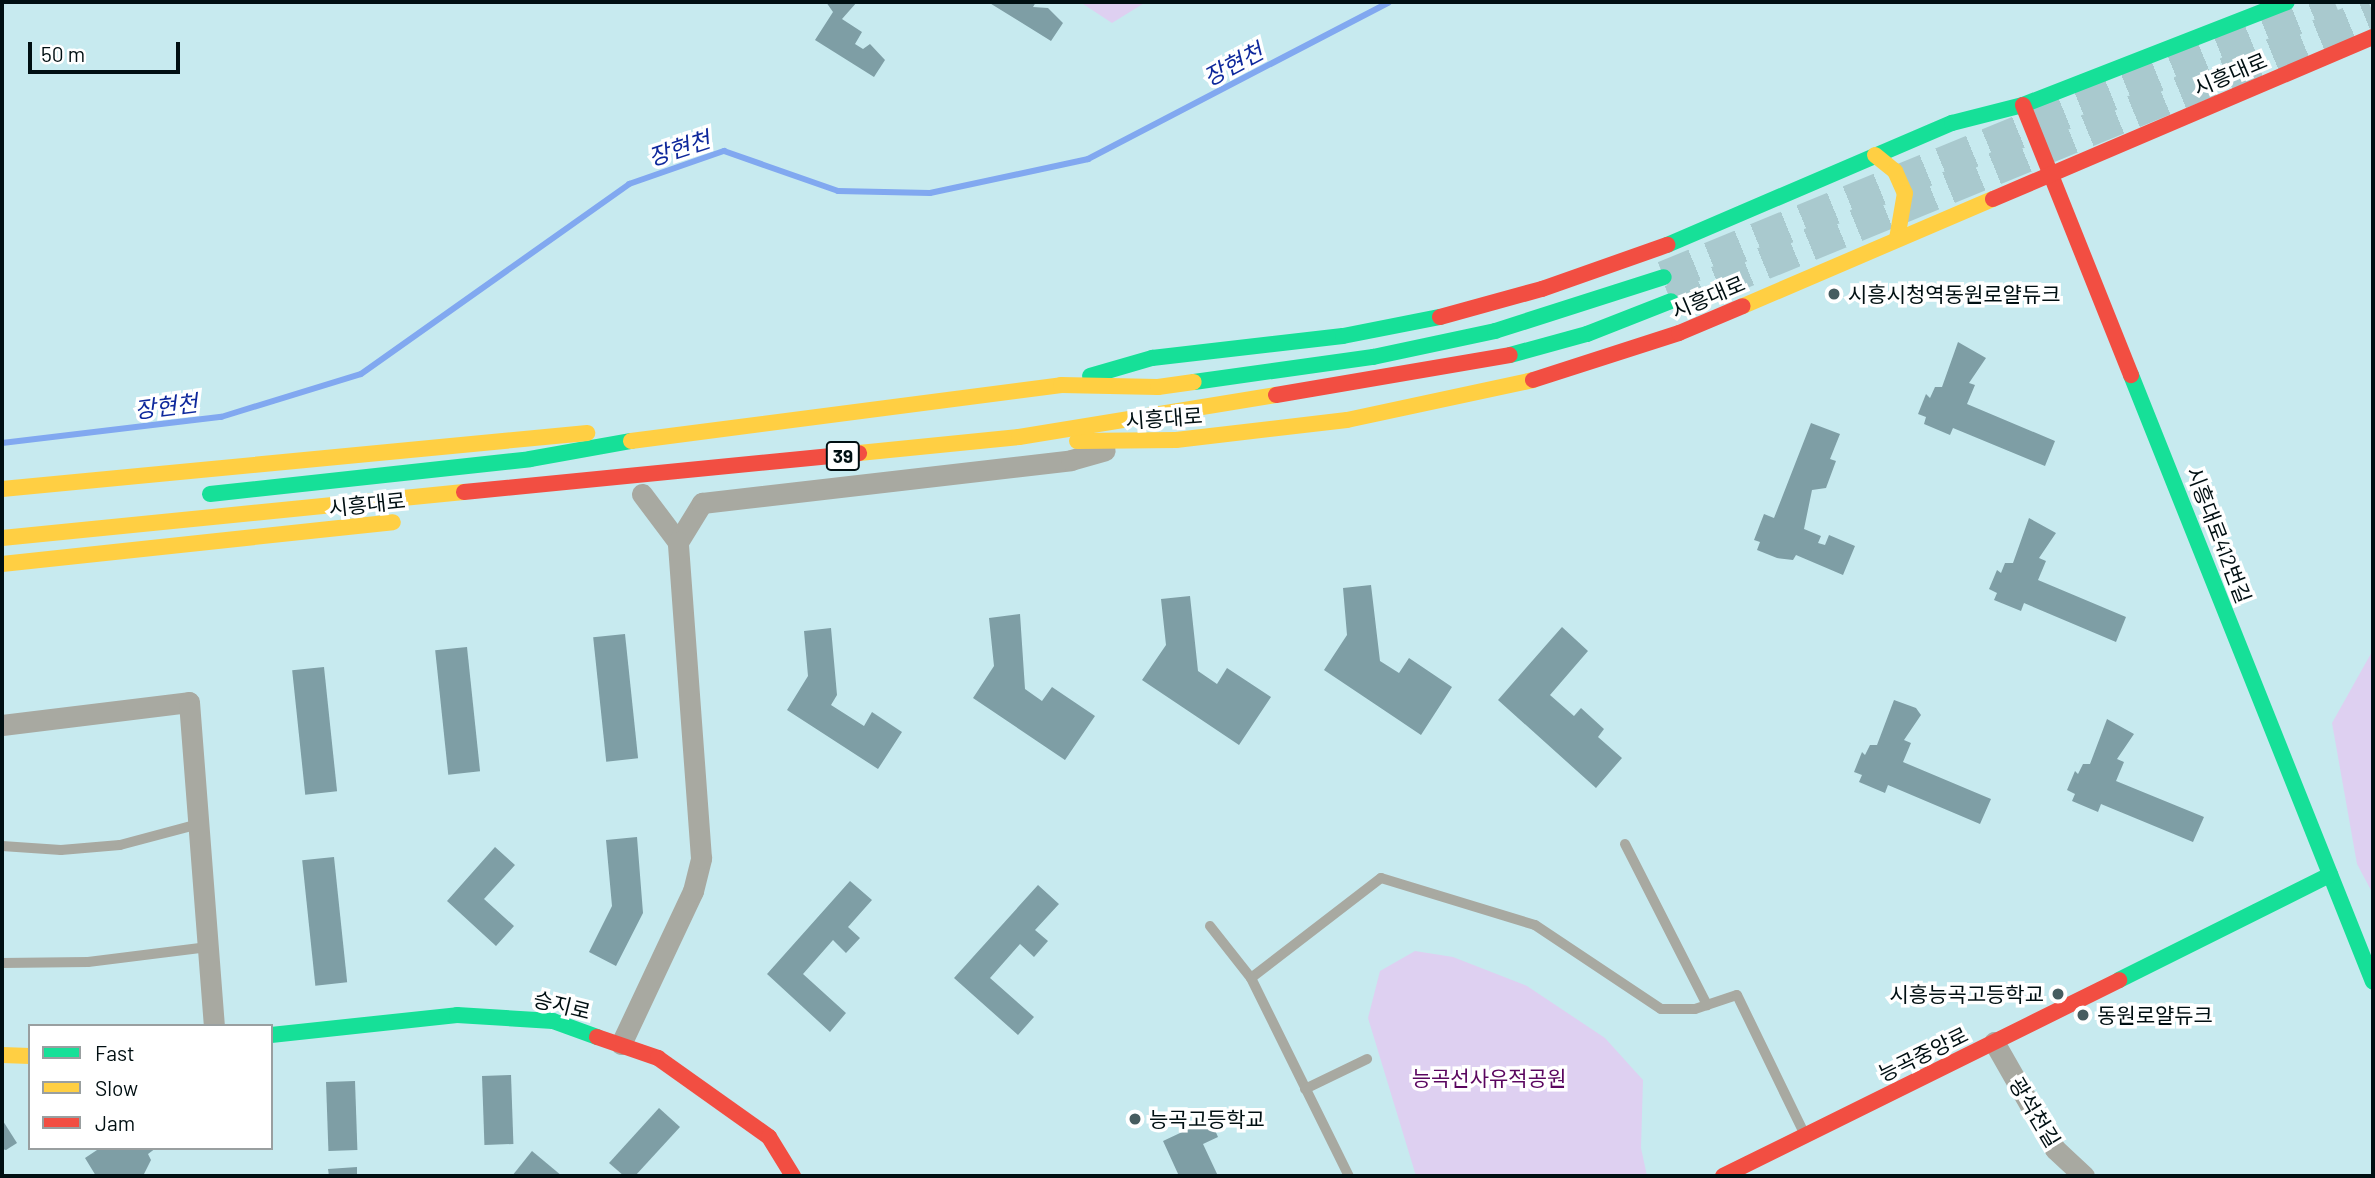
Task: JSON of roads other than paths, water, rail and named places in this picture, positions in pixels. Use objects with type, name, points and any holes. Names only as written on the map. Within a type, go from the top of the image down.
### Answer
[{"type":"main road","name":"시흥대로","points":[[1061,385],[1152,358],[1343,336],[1457,314],[1654,250],[1952,123],[2023,105],[2287,2]]},
{"type":"main road","name":"시흥대로","points":[[1019,437],[1124,443],[1347,420],[1470,397],[1679,333],[2053,170],[2373,37]]},
{"type":"main road","name":"시흥대로412번길","points":[[2023,105],[2053,170],[2373,982]]},
{"type":"main road","points":[[1875,155],[1895,171],[1905,192],[1897,240]]},
{"type":"main road","name":"시흥대로","points":[[196,496],[530,459],[684,432],[1061,385],[1158,387],[1373,357],[1495,331],[1664,277]]},
{"type":"main road","name":"시흥대로","points":[[2,538],[734,468],[1019,437],[1500,358],[1587,334],[1671,301]]},
{"type":"main road","name":"시흥대로","points":[[2,489],[543,433],[684,432]]},
{"type":"main road","name":"시흥대로","points":[[635,495],[734,468]]},
{"type":"main road","name":"시흥대로","points":[[2,564],[411,520]]},
{"type":"main road","name":"능곡중앙로","points":[[1724,1176],[2330,875]]},
{"type":"main road","name":"승지로","points":[[273,1035],[414,1018],[513,1015],[553,1021],[658,1058],[769,1137],[793,1176]]},
{"type":"main road","points":[[2,1055],[28,1056]]},
{"type":"street","points":[[621,1044],[693,891],[701,858],[678,542],[702,503],[1071,460],[1124,443]]},
{"type":"street","points":[[635,495],[678,542]]},
{"type":"street","points":[[2,726],[189,702],[214,1024]]},
{"type":"street","name":"광석천길","points":[[1994,1042],[2054,1149],[2084,1176]]},
{"type":"lane","points":[[2,846],[61,850],[120,845],[199,824]]},
{"type":"lane","points":[[1625,844],[1707,1005]]},
{"type":"lane","points":[[1251,978],[1381,878],[1535,925],[1661,1009],[1707,1005],[1737,995],[1805,1136]]},
{"type":"lane","points":[[1210,926],[1251,978],[1349,1176]]},
{"type":"lane","points":[[2,963],[89,962],[208,947]]},
{"type":"lane","points":[[1305,1088],[1367,1059]]},
{"type":"waterway","name":"장현천","points":[[2,443],[221,417],[361,374],[629,184],[724,151],[838,191],[930,193],[1088,159],[1389,2]]},
{"type":"tunnel","points":[[1664,277],[2335,2]]},
{"type":"tunnel","points":[[1671,301],[2373,13]]},
{"type":"place","name":"시흥시청역동원로얄듀크","points":[[1834,294]]},
{"type":"place","name":"시흥능곡고등학교","points":[[2058,994]]},
{"type":"place","name":"동원로얄듀크","points":[[2083,1015]]},
{"type":"place","name":"능곡고등학교","points":[[1135,1119]]},
{"type":"park label","name":"능곡선사유적공원","points":[[1489,1078]]}]
